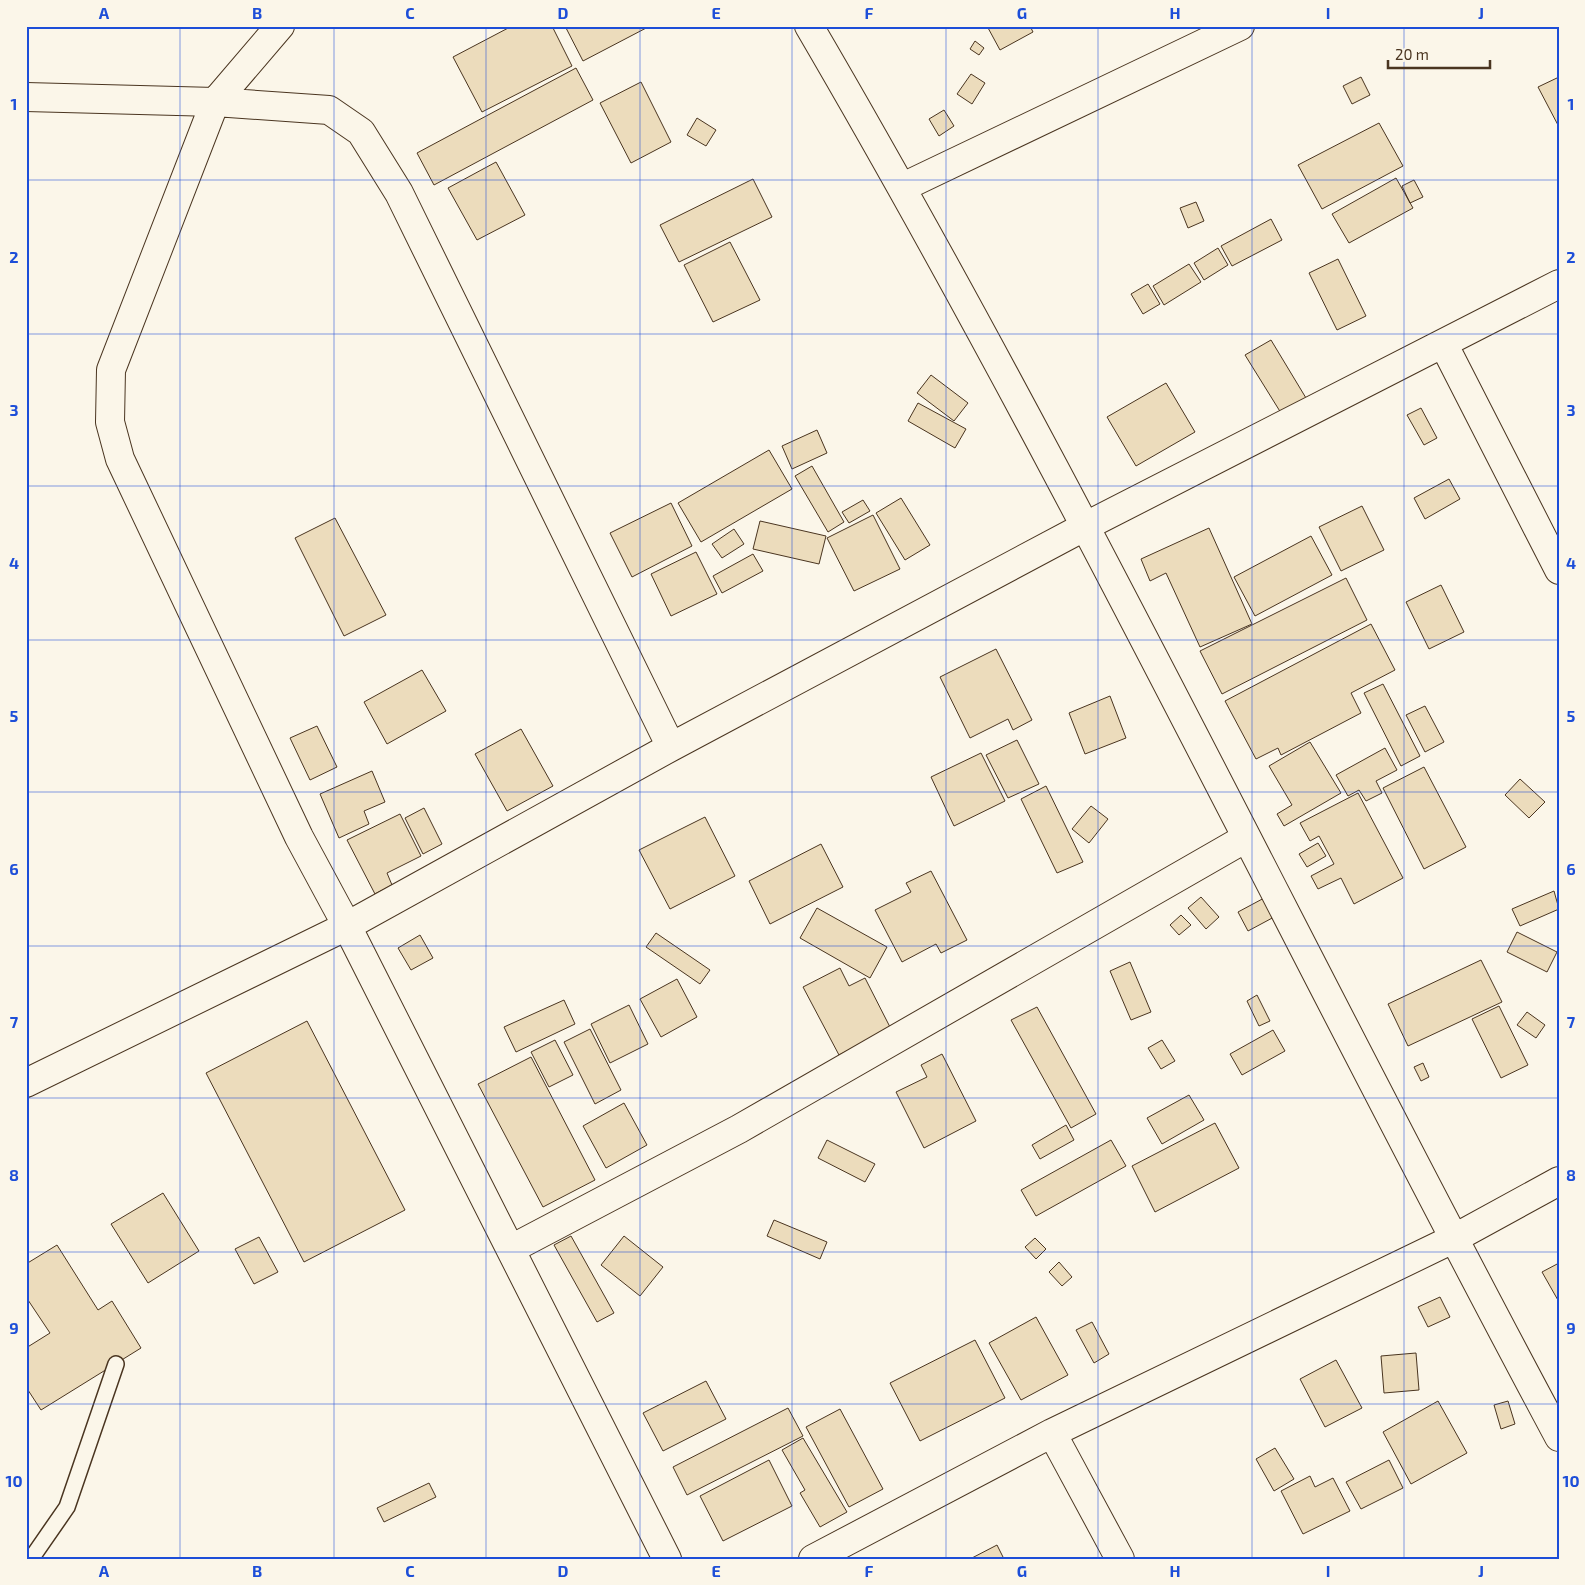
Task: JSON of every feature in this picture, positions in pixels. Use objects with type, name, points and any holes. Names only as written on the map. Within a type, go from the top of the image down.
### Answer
[{"type":"street","points":[[280,26],[215,102],[111,370],[110,422],[120,459],[299,837],[347,926],[668,1559]]},
{"type":"street","points":[[809,26],[903,187],[1084,526],[1453,1239],[1559,1437]]},
{"type":"street","points":[[903,187],[1240,26]]},
{"type":"street","points":[[26,97],[215,102],[329,110],[361,132],[399,193],[672,747]]},
{"type":"street","points":[[26,1083],[347,926],[672,747],[1084,526],[1444,345],[1559,284]]},
{"type":"street","points":[[1444,345],[1559,570]]},
{"type":"street","points":[[510,1249],[739,1129],[1246,838]]},
{"type":"street","points":[[812,1559],[1052,1433],[1453,1239],[1559,1181]]},
{"type":"street","points":[[1052,1433],[1120,1559]]},
{"type":"lane","points":[[31,1559],[67,1507],[116,1364]]},
{"type":"building","points":[[512,26],[552,26],[572,66],[482,112],[453,57]]},
{"type":"building","points":[[565,26],[650,26],[583,61]]},
{"type":"building","points":[[987,26],[1030,26],[1033,32],[1000,50]]},
{"type":"building","points":[[975,41],[984,48],[979,55],[970,49]]},
{"type":"building","points":[[576,68],[593,100],[434,185],[417,153]]},
{"type":"building","points":[[971,74],[985,83],[972,104],[957,94]]},
{"type":"building","points":[[1361,77],[1370,95],[1352,104],[1343,86]]},
{"type":"building","points":[[1559,77],[1559,127],[1538,87]]},
{"type":"building","points":[[641,82],[671,142],[631,163],[600,103]]},
{"type":"building","points":[[944,110],[954,126],[939,136],[929,119]]},
{"type":"building","points":[[697,118],[716,130],[706,146],[687,135]]},
{"type":"building","points":[[1379,123],[1403,166],[1322,209],[1298,165]]},
{"type":"building","points":[[496,162],[525,215],[477,240],[448,188]]},
{"type":"building","points":[[1396,178],[1413,208],[1349,243],[1332,214]]},
{"type":"building","points":[[753,179],[772,217],[679,262],[660,225]]},
{"type":"building","points":[[1414,180],[1423,197],[1410,203],[1402,186]]},
{"type":"building","points":[[1196,202],[1204,221],[1188,228],[1180,208]]},
{"type":"building","points":[[1271,219],[1282,240],[1232,266],[1221,246]]},
{"type":"building","points":[[730,242],[760,300],[713,322],[684,265]]},
{"type":"building","points":[[1218,248],[1228,265],[1204,280],[1194,263]]},
{"type":"building","points":[[1338,259],[1366,316],[1337,330],[1309,273]]},
{"type":"building","points":[[1189,264],[1201,282],[1164,305],[1153,286]]},
{"type":"building","points":[[1148,284],[1160,304],[1143,314],[1131,294]]},
{"type":"building","points":[[1271,340],[1306,398],[1281,413],[1245,355]]},
{"type":"building","points":[[931,375],[968,403],[954,421],[917,393]]},
{"type":"building","points":[[1166,383],[1195,432],[1136,466],[1107,417]]},
{"type":"building","points":[[918,403],[966,429],[955,448],[908,421]]},
{"type":"building","points":[[1421,408],[1437,438],[1424,445],[1407,415]]},
{"type":"building","points":[[817,430],[827,453],[792,469],[782,446]]},
{"type":"building","points":[[769,450],[792,489],[701,542],[678,503]]},
{"type":"building","points":[[812,466],[844,522],[828,532],[795,476]]},
{"type":"building","points":[[1449,479],[1460,499],[1425,519],[1414,498]]},
{"type":"building","points":[[901,498],[930,545],[905,560],[876,513]]},
{"type":"building","points":[[863,500],[870,511],[849,523],[842,512]]},
{"type":"building","points":[[671,503],[692,546],[632,577],[610,533]]},
{"type":"building","points":[[1362,506],[1384,550],[1341,571],[1319,527]]},
{"type":"building","points":[[873,515],[900,569],[854,591],[827,538]]},
{"type":"building","points":[[335,518],[386,615],[344,636],[295,538]]},
{"type":"building","points":[[760,521],[826,536],[819,564],[753,549]]},
{"type":"building","points":[[1209,528],[1252,624],[1200,647],[1166,573],[1150,581],[1141,559]]},
{"type":"building","points":[[734,529],[744,544],[722,558],[712,544]]},
{"type":"building","points":[[1311,536],[1332,575],[1255,616],[1234,577]]},
{"type":"building","points":[[696,552],[717,594],[671,616],[651,574]]},
{"type":"building","points":[[753,554],[763,571],[722,593],[713,576]]},
{"type":"building","points":[[1346,578],[1367,620],[1222,694],[1200,651]]},
{"type":"building","points":[[1441,585],[1464,632],[1429,649],[1406,602]]},
{"type":"building","points":[[1371,624],[1395,670],[1351,693],[1361,713],[1281,755],[1278,748],[1256,759],[1225,701]]},
{"type":"building","points":[[996,649],[1032,720],[1013,730],[1008,719],[970,738],[940,677]]},
{"type":"building","points":[[422,670],[446,711],[387,744],[364,702]]},
{"type":"building","points":[[1383,684],[1420,756],[1401,766],[1364,693]]},
{"type":"building","points":[[1110,696],[1126,738],[1085,754],[1069,713]]},
{"type":"building","points":[[1425,706],[1444,742],[1425,752],[1406,715]]},
{"type":"building","points":[[317,726],[337,767],[310,780],[290,738]]},
{"type":"building","points":[[521,729],[553,786],[507,811],[475,754]]},
{"type":"building","points":[[1017,740],[1039,784],[1008,798],[986,755]]},
{"type":"building","points":[[1310,742],[1341,793],[1284,826],[1277,814],[1292,805],[1269,766]]},
{"type":"building","points":[[1385,748],[1397,770],[1376,781],[1382,793],[1366,801],[1359,790],[1348,796],[1336,775]]},
{"type":"building","points":[[981,753],[1005,801],[954,826],[931,777]]},
{"type":"building","points":[[1424,767],[1466,847],[1424,869],[1383,788]]},
{"type":"building","points":[[372,771],[385,802],[364,811],[369,824],[339,838],[320,794]]},
{"type":"building","points":[[1520,779],[1545,802],[1529,818],[1505,795]]},
{"type":"building","points":[[1046,786],[1083,862],[1057,873],[1021,799]]},
{"type":"building","points":[[1358,793],[1403,878],[1354,904],[1341,878],[1318,889],[1311,876],[1334,864],[1319,836],[1310,841],[1300,823]]},
{"type":"building","points":[[1091,806],[1108,819],[1089,843],[1072,829]]},
{"type":"building","points":[[424,808],[442,844],[423,854],[405,818]]},
{"type":"building","points":[[400,814],[421,856],[387,873],[392,885],[375,894],[347,840]]},
{"type":"building","points":[[705,817],[735,876],[670,909],[639,850]]},
{"type":"building","points":[[1318,843],[1326,856],[1307,867],[1299,854]]},
{"type":"building","points":[[821,844],[843,887],[770,924],[749,881]]},
{"type":"building","points":[[931,871],[967,940],[941,953],[936,944],[902,962],[875,910],[911,892],[906,883]]},
{"type":"building","points":[[1554,891],[1559,909],[1520,926],[1512,909]]},
{"type":"building","points":[[1201,897],[1219,917],[1206,929],[1188,908]]},
{"type":"building","points":[[1266,897],[1276,916],[1248,931],[1238,912]]},
{"type":"building","points":[[817,908],[887,947],[870,978],[800,938]]},
{"type":"building","points":[[1181,915],[1191,925],[1179,935],[1170,925]]},
{"type":"building","points":[[1517,932],[1557,952],[1547,972],[1507,952]]},
{"type":"building","points":[[656,933],[710,970],[700,984],[646,947]]},
{"type":"building","points":[[420,935],[433,958],[411,970],[398,948]]},
{"type":"building","points":[[1481,960],[1502,1002],[1408,1046],[1388,1004]]},
{"type":"building","points":[[1130,962],[1151,1012],[1131,1020],[1110,971]]},
{"type":"building","points":[[840,968],[849,986],[865,978],[891,1029],[839,1055],[803,987]]},
{"type":"building","points":[[677,979],[697,1017],[661,1037],[640,999]]},
{"type":"building","points":[[1257,995],[1270,1021],[1259,1026],[1247,1001]]},
{"type":"building","points":[[564,1000],[575,1024],[516,1052],[504,1027]]},
{"type":"building","points":[[629,1005],[648,1044],[610,1063],[591,1024]]},
{"type":"building","points":[[1499,1006],[1528,1065],[1501,1078],[1472,1019]]},
{"type":"building","points":[[1037,1007],[1096,1114],[1071,1128],[1011,1020]]},
{"type":"building","points":[[1527,1012],[1545,1025],[1536,1038],[1517,1025]]},
{"type":"building","points":[[307,1021],[405,1210],[304,1262],[206,1073]]},
{"type":"building","points":[[590,1029],[621,1090],[595,1104],[564,1042]]},
{"type":"building","points":[[1273,1030],[1285,1051],[1242,1075],[1230,1054]]},
{"type":"building","points":[[555,1040],[573,1075],[549,1087],[531,1052]]},
{"type":"building","points":[[1162,1040],[1175,1061],[1161,1069],[1148,1048]]},
{"type":"building","points":[[942,1054],[976,1121],[924,1148],[896,1092],[927,1077],[921,1065]]},
{"type":"building","points":[[531,1057],[595,1180],[543,1207],[478,1084]]},
{"type":"building","points":[[1423,1063],[1429,1077],[1421,1081],[1414,1067]]},
{"type":"building","points":[[1189,1095],[1204,1120],[1162,1144],[1147,1118]]},
{"type":"building","points":[[624,1103],[647,1145],[606,1168],[583,1126]]},
{"type":"building","points":[[1215,1123],[1239,1168],[1155,1212],[1132,1166]]},
{"type":"building","points":[[1066,1125],[1074,1140],[1040,1159],[1032,1145]]},
{"type":"building","points":[[827,1140],[875,1164],[865,1182],[818,1158]]},
{"type":"building","points":[[1111,1140],[1126,1166],[1036,1216],[1021,1190]]},
{"type":"building","points":[[163,1193],[199,1251],[148,1283],[111,1224]]},
{"type":"building","points":[[774,1220],[827,1242],[820,1259],[767,1236]]},
{"type":"building","points":[[571,1236],[614,1313],[597,1322],[554,1245]]},
{"type":"building","points":[[624,1236],[663,1267],[640,1296],[601,1265]]},
{"type":"building","points":[[259,1237],[278,1272],[254,1284],[235,1249]]},
{"type":"building","points":[[1035,1238],[1046,1249],[1036,1259],[1025,1247]]},
{"type":"building","points":[[57,1245],[98,1310],[112,1301],[141,1348],[41,1410],[26,1387],[26,1348],[50,1333],[26,1297],[26,1264]]},
{"type":"building","points":[[1059,1262],[1072,1277],[1062,1286],[1049,1272]]},
{"type":"building","points":[[1559,1263],[1559,1302],[1542,1272]]},
{"type":"building","points":[[1440,1297],[1450,1317],[1428,1327],[1418,1307]]},
{"type":"building","points":[[1036,1317],[1068,1375],[1021,1400],[989,1343]]},
{"type":"building","points":[[1092,1322],[1109,1354],[1094,1363],[1076,1330]]},
{"type":"building","points":[[975,1340],[1005,1398],[920,1441],[890,1383]]},
{"type":"building","points":[[1416,1353],[1419,1390],[1384,1393],[1381,1356]]},
{"type":"building","points":[[1336,1360],[1362,1408],[1325,1427],[1300,1379]]},
{"type":"building","points":[[706,1381],[726,1419],[663,1451],[643,1413]]},
{"type":"building","points":[[1438,1401],[1467,1453],[1411,1484],[1383,1432]]},
{"type":"building","points":[[1508,1401],[1515,1424],[1501,1429],[1494,1405]]},
{"type":"building","points":[[788,1408],[803,1436],[687,1495],[673,1467]]},
{"type":"building","points":[[840,1409],[883,1489],[849,1507],[806,1427]]},
{"type":"building","points":[[803,1438],[847,1512],[820,1527],[800,1493],[805,1490],[782,1450]]},
{"type":"building","points":[[1275,1448],[1294,1479],[1274,1491],[1256,1459]]},
{"type":"building","points":[[769,1460],[792,1506],[723,1541],[700,1496]]},
{"type":"building","points":[[1389,1460],[1403,1488],[1361,1509],[1346,1482]]},
{"type":"building","points":[[1310,1476],[1315,1487],[1333,1478],[1350,1511],[1303,1534],[1281,1491]]},
{"type":"building","points":[[429,1483],[436,1497],[384,1522],[377,1508]]},
{"type":"building","points":[[997,1545],[1004,1559],[970,1559]]}]
